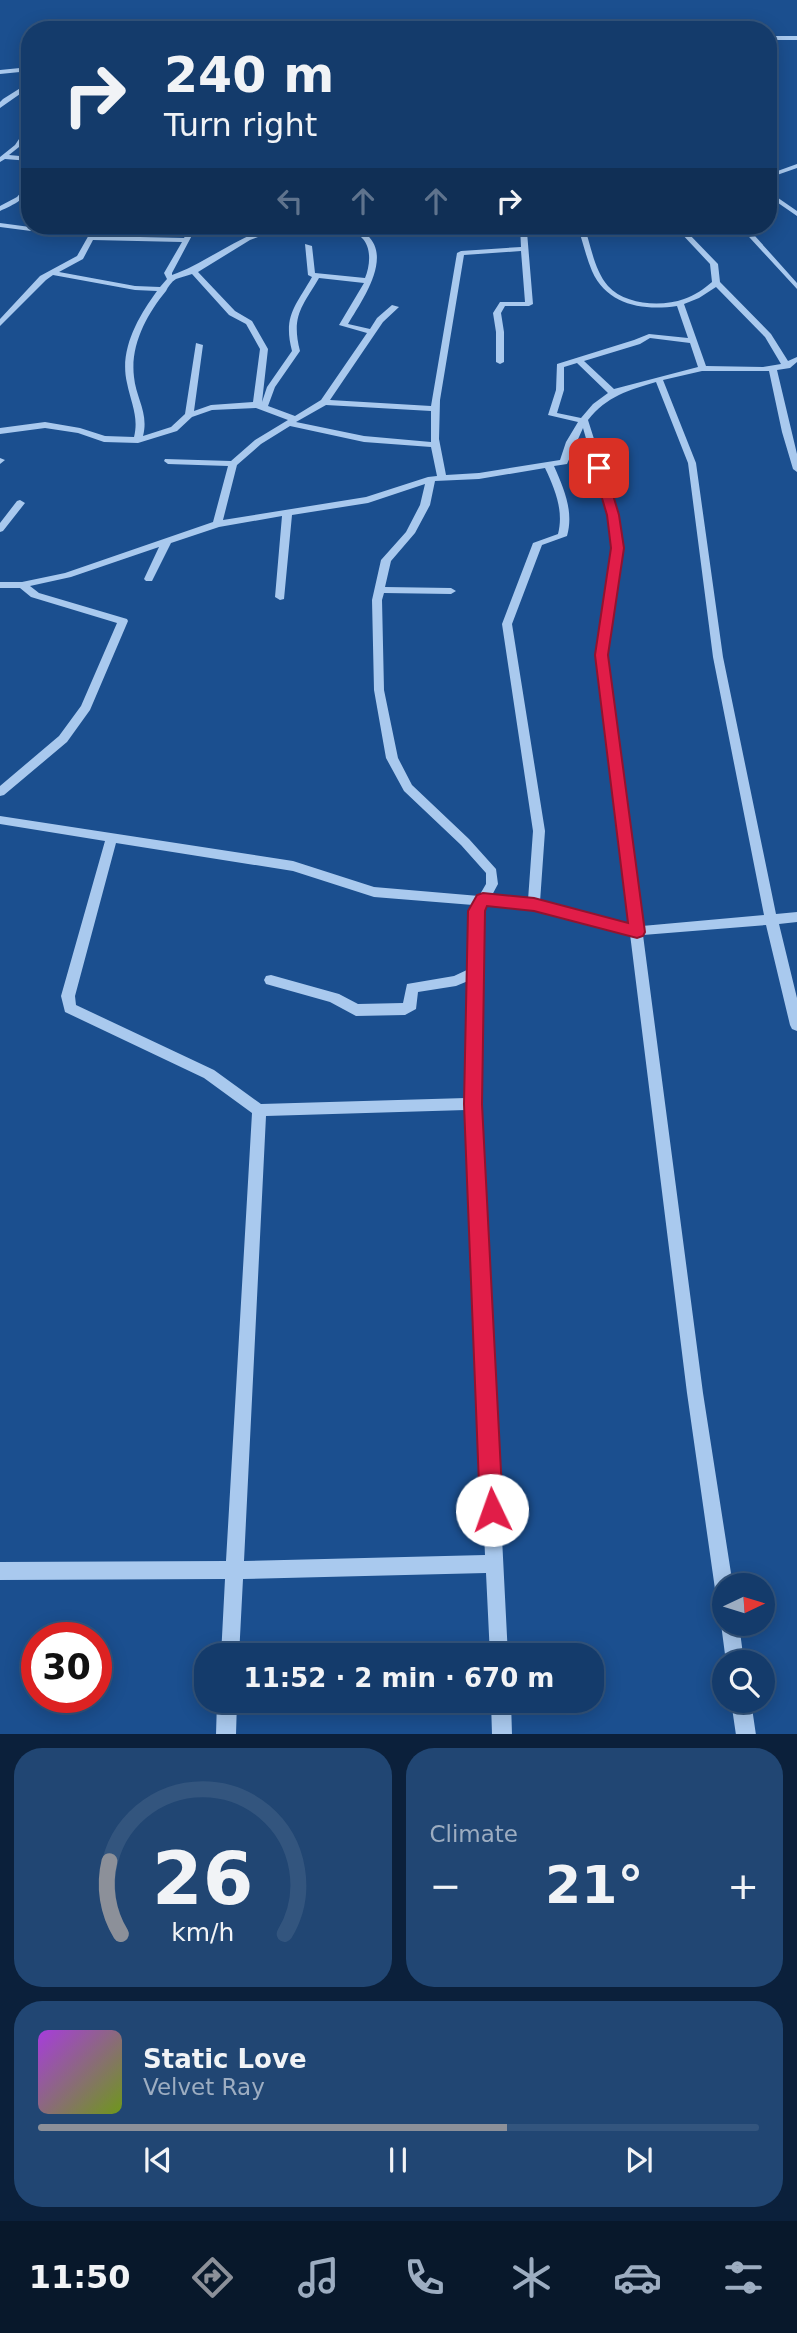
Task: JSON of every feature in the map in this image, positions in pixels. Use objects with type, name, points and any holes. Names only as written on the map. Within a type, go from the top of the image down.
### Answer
[{"type":"street","points":[[777,37],[797,38]]},
{"type":"street","points":[[0,72],[21,70]]},
{"type":"street","points":[[0,106],[21,90]]},
{"type":"street","points":[[2,159],[21,139]]},
{"type":"street","points":[[2,159],[21,159]]},
{"type":"street","points":[[777,173],[797,166]]},
{"type":"street","points":[[0,209],[21,195]]},
{"type":"street","points":[[777,200],[797,214]]},
{"type":"street","points":[[0,225],[21,228]]},
{"type":"street","points":[[170,279],[168,273],[190,235]]},
{"type":"street","points":[[138,440],[143,425],[142,415],[129,379],[129,353],[140,326],[170,279],[192,271],[233,245],[257,235]]},
{"type":"street","points":[[362,235],[368,240],[373,261],[368,281],[343,325],[371,332]]},
{"type":"street","points":[[500,362],[497,313],[503,304],[529,304],[524,235]]},
{"type":"street","points":[[584,235],[594,269],[607,290],[621,299],[680,303],[702,295],[716,283]]},
{"type":"street","points":[[687,235],[715,264],[716,283],[768,336],[787,366]]},
{"type":"street","points":[[750,235],[797,287]]},
{"type":"street","points":[[0,324],[43,278],[80,257],[89,237],[187,240]]},
{"type":"street","points":[[308,246],[309,272],[316,277],[368,281]]},
{"type":"street","points":[[498,1643],[473,1104],[477,911],[492,884],[492,872],[466,842],[408,788],[392,758],[379,690],[377,600],[386,560],[410,533],[436,478],[433,445],[435,409],[441,360],[451,321],[461,253],[525,249]]},
{"type":"street","points":[[192,271],[232,313],[249,323],[264,349],[260,406]]},
{"type":"street","points":[[52,273],[135,288],[164,289]]},
{"type":"street","points":[[260,406],[296,351],[291,332],[293,317],[316,277]]},
{"type":"street","points":[[680,303],[703,369]]},
{"type":"street","points":[[217,524],[233,464],[258,442],[324,402],[371,332],[395,307]]},
{"type":"street","points":[[585,421],[552,415],[560,390],[560,366],[637,342],[649,335],[693,341]]},
{"type":"street","points":[[189,415],[199,345]]},
{"type":"street","points":[[0,585],[22,585],[68,575],[217,524],[368,500],[436,478],[480,476],[565,462],[569,443],[585,421],[613,393],[703,369],[772,368],[787,366],[797,359]]},
{"type":"street","points":[[579,361],[613,393]]},
{"type":"street","points":[[772,368],[797,469]]},
{"type":"street","points":[[659,379],[692,463],[718,657],[771,918],[797,1025]]},
{"type":"street","points":[[324,402],[435,409]]},
{"type":"street","points":[[0,431],[45,425],[80,431],[104,439],[138,440],[174,429],[189,415],[211,408],[260,406],[291,421],[364,439],[433,445]]},
{"type":"street","points":[[585,421],[613,515],[617,548],[601,655],[695,1393],[722,1573]]},
{"type":"street","points":[[168,461],[233,464]]},
{"type":"street","points":[[534,905],[539,831],[507,624],[538,543],[562,536],[565,530],[561,493],[549,466]]},
{"type":"street","points":[[0,529],[20,503]]},
{"type":"street","points":[[281,597],[287,515]]},
{"type":"street","points":[[149,579],[167,541]]},
{"type":"street","points":[[0,792],[64,739],[86,707],[122,621],[35,595],[22,585]]},
{"type":"street","points":[[380,590],[451,591]]},
{"type":"street","points":[[0,820],[293,866],[374,892],[534,905],[637,932],[797,917]]},
{"type":"street","points":[[112,837],[68,996],[70,1008],[209,1074],[260,1110],[473,1104]]},
{"type":"street","points":[[271,981],[334,998],[356,1010],[405,1009],[411,1005],[412,988],[456,981],[476,971]]},
{"type":"street","points":[[231,1643],[260,1110]]},
{"type":"street","points":[[0,1571],[235,1570],[494,1564]]},
{"type":"street","points":[[226,1734],[227,1713]]},
{"type":"street","points":[[501,1713],[502,1734]]},
{"type":"street","points":[[743,1713],[746,1734]]},
{"type":"route","points":[[492,1510],[473,1104],[477,911],[483,899],[534,905],[637,932],[601,655],[617,548],[613,515],[599,468]]}]
